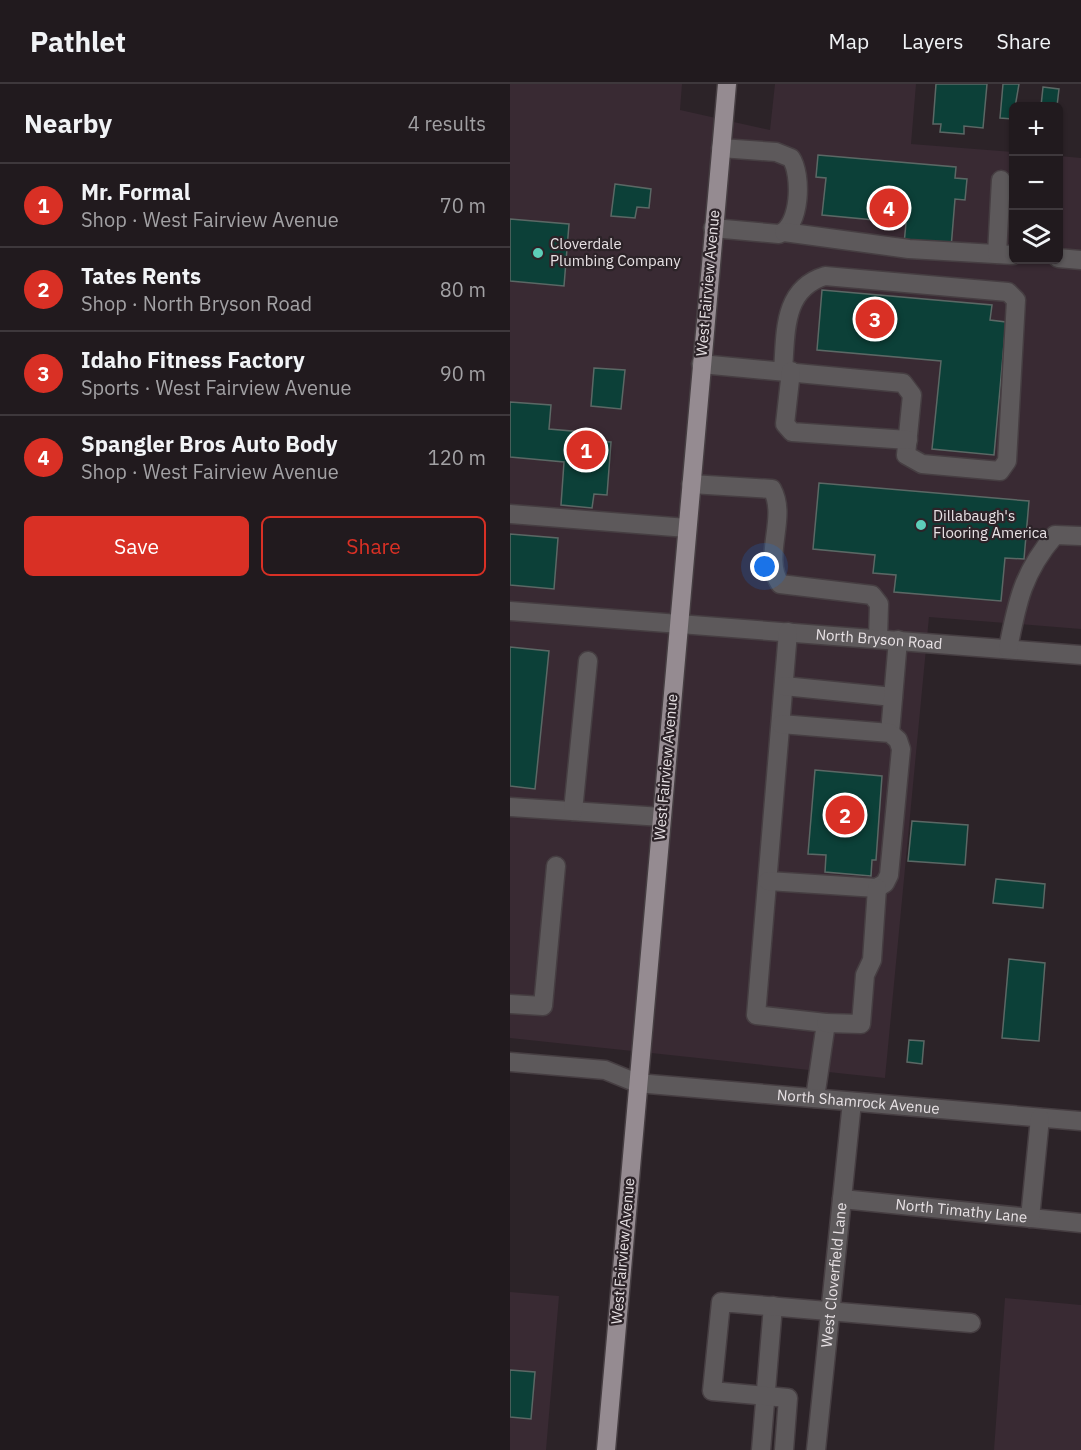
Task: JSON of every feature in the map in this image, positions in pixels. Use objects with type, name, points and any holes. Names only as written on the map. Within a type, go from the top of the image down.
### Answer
[{"type":"main road","name":"West Fairview Avenue","points":[[606,1450],[727,84]]},
{"type":"street","points":[[721,148],[776,152],[791,158],[797,171],[795,219],[784,232]]},
{"type":"street","points":[[713,228],[784,232],[909,249],[1005,254],[1001,180]]},
{"type":"street","points":[[1063,258],[1081,260]]},
{"type":"street","points":[[701,364],[787,371],[903,383],[912,395],[908,440],[906,455],[922,464],[1000,471],[1007,461],[1016,300],[1008,292],[825,276],[816,279],[799,294],[788,309],[787,371],[785,424],[792,432],[908,440]]},
{"type":"street","points":[[691,484],[772,489],[778,500],[773,573],[780,584],[872,595],[879,604],[878,639]]},
{"type":"street","points":[[510,514],[687,528]]},
{"type":"street","points":[[1008,649],[1020,593],[1036,557],[1055,535],[1081,537]]},
{"type":"street","name":"North Bryson Road","points":[[510,612],[1081,655]]},
{"type":"street","points":[[788,632],[756,1015],[826,1023],[861,1024],[865,975],[873,960],[877,888]]},
{"type":"street","points":[[890,733],[898,640]]},
{"type":"street","points":[[573,811],[588,661]]},
{"type":"street","points":[[784,686],[893,697]]},
{"type":"street","points":[[768,881],[877,888],[885,883],[889,875],[901,749],[898,740],[890,733],[781,724]]},
{"type":"street","points":[[510,807],[662,817]]},
{"type":"street","points":[[510,1004],[543,1006],[556,866]]},
{"type":"street","points":[[815,1098],[826,1023]]},
{"type":"street","name":"North Shamrock Avenue","points":[[510,1062],[605,1070],[637,1083],[1081,1121]]},
{"type":"street","name":"West Cloverfield Lane","points":[[816,1450],[852,1102]]},
{"type":"street","points":[[1030,1218],[1040,1118]]},
{"type":"street","name":"North Timathy Lane","points":[[842,1199],[1081,1222]]},
{"type":"street","points":[[784,1450],[789,1398],[712,1391],[721,1302],[971,1323]]},
{"type":"street","points":[[761,1450],[773,1306]]},
{"type":"shaded area","points":[[510,84],[682,84],[680,110],[770,130],[775,84],[916,84],[911,144],[1009,152],[1009,264],[1063,264],[1063,156],[1081,158],[1081,629],[929,617],[885,1078],[510,1038]]},
{"type":"shaded area","points":[[510,1292],[559,1296],[546,1450],[510,1450]]},
{"type":"shaded area","points":[[1005,1298],[1081,1305],[1081,1450],[994,1450]]},
{"type":"building","points":[[936,84],[987,84],[983,128],[964,126],[964,134],[940,132],[941,124],[933,124]]},
{"type":"building","points":[[1003,84],[1019,84],[1016,102],[1009,102],[1009,119],[1000,118]]},
{"type":"building","points":[[1043,87],[1059,89],[1057,102],[1041,102]]},
{"type":"building","points":[[818,155],[956,167],[955,178],[967,179],[965,200],[955,199],[951,248],[904,244],[906,223],[822,215],[826,178],[816,177]]},
{"type":"building","points":[[615,184],[651,189],[649,208],[637,207],[635,218],[611,216]]},
{"type":"building","name":"Cloverdale Plumbing Company","points":[[510,219],[569,224],[564,286],[510,281]]},
{"type":"building","points":[[822,290],[992,305],[990,320],[1006,322],[994,455],[932,449],[941,361],[817,350]]},
{"type":"building","points":[[594,368],[625,370],[621,409],[591,406]]},
{"type":"building","points":[[510,402],[551,405],[549,429],[595,433],[594,441],[611,442],[607,495],[594,494],[592,508],[561,505],[564,462],[510,457]]},
{"type":"building","name":"Dillabaugh's Flooring America","points":[[819,483],[1029,501],[1024,559],[1005,558],[1001,601],[894,592],[896,575],[873,573],[875,555],[813,549]]},
{"type":"building","points":[[510,534],[558,538],[554,589],[510,585]]},
{"type":"building","points":[[510,647],[549,651],[535,789],[510,786]]},
{"type":"building","points":[[815,770],[882,776],[876,860],[872,860],[871,876],[825,872],[826,855],[808,854]]},
{"type":"building","points":[[912,821],[968,825],[965,865],[908,861]]},
{"type":"building","points":[[996,879],[1045,884],[1043,908],[993,903]]},
{"type":"building","points":[[1009,959],[1045,963],[1039,1041],[1002,1038]]},
{"type":"building","points":[[909,1040],[924,1041],[922,1064],[907,1062]]},
{"type":"building","points":[[510,1370],[535,1372],[531,1419],[510,1417]]},
{"type":"place","name":"Spangler Bros Auto Body","points":[[889,208]]},
{"type":"place","name":"Cloverdale Plumbing Company","points":[[538,253]]},
{"type":"place","name":"Idaho Fitness Factory","points":[[875,319]]},
{"type":"place","name":"Mr. Formal","points":[[586,450]]},
{"type":"place","name":"Dillabaugh's Flooring America","points":[[921,525]]},
{"type":"place","name":"Tates Rents","points":[[845,815]]}]
